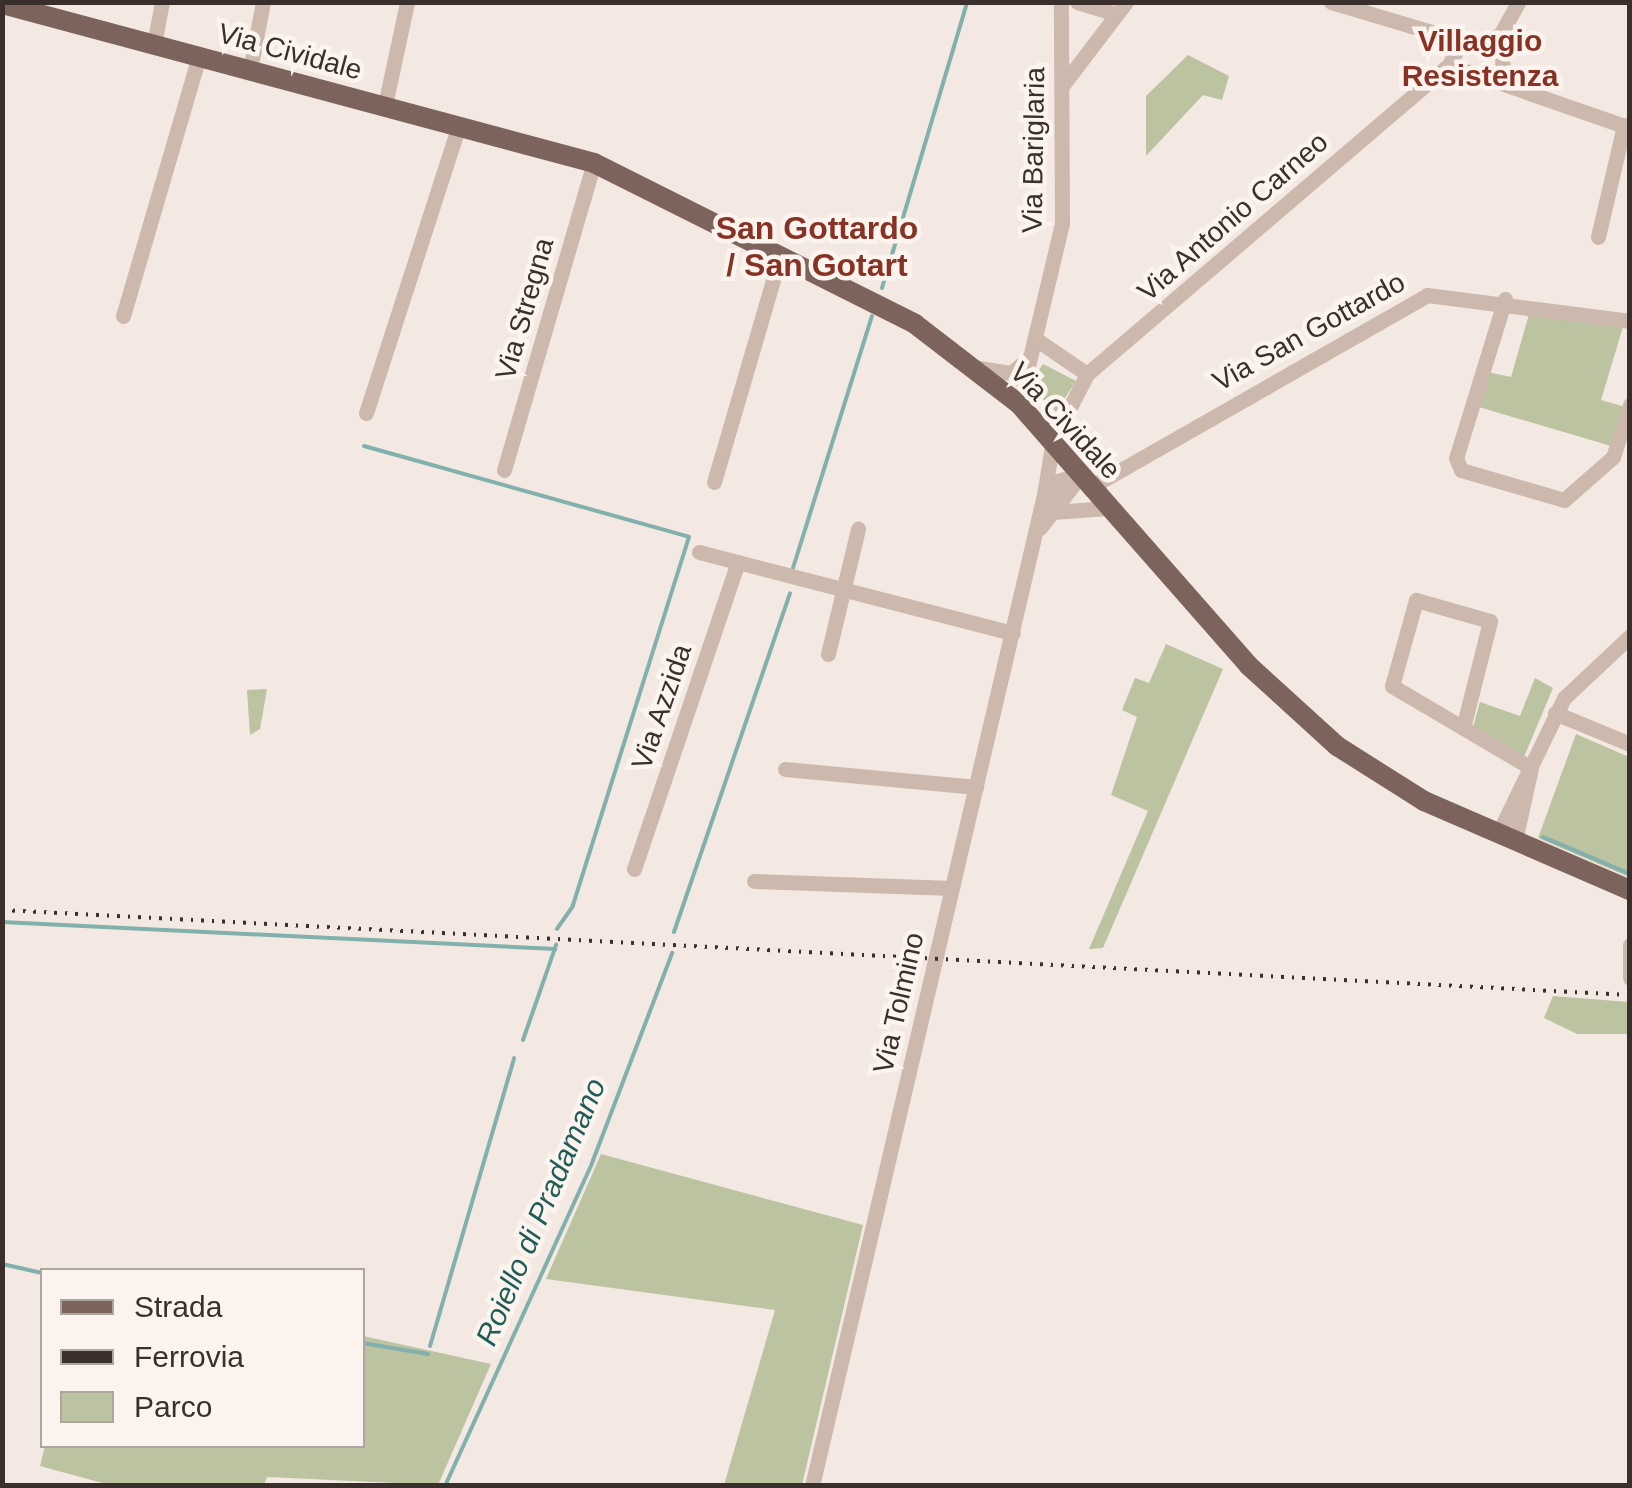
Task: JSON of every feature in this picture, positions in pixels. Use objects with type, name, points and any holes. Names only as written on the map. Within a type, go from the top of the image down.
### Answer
[{"type":"main road","name":"Via Cividale","points":[[2,4],[67,12],[154,45],[594,163],[915,324],[1019,404],[1108,508],[1306,721],[1401,789],[1630,890]]},
{"type":"street","points":[[154,45],[162,2]]},
{"type":"street","points":[[250,70],[264,2]]},
{"type":"street","name":"Via Cividale","points":[[385,105],[407,2]]},
{"type":"street","name":"Via Bariglaria","points":[[1019,404],[1060,234],[1060,2]]},
{"type":"street","points":[[1331,2],[1460,43],[1500,35]]},
{"type":"street","points":[[1504,81],[1500,35],[1518,2]]},
{"type":"street","points":[[1093,41],[1076,47],[1060,25],[1082,6],[1120,8]]},
{"type":"street","points":[[1062,86],[1120,8]]},
{"type":"street","name":"Via Antonio Carneo","points":[[1053,440],[1087,374],[1449,64],[1460,43]]},
{"type":"street","points":[[124,316],[198,56]]},
{"type":"street","points":[[1449,64],[1627,126],[1598,238]]},
{"type":"street","points":[[366,414],[459,125]]},
{"type":"street","name":"Via Stregna","points":[[504,470],[594,163]]},
{"type":"street","points":[[714,482],[780,256]]},
{"type":"street","name":"Via San Gottardo","points":[[1086,481],[1408,301],[1453,292],[1630,320]]},
{"type":"street","points":[[1505,299],[1456,458],[1461,470],[1564,500],[1613,457],[1630,405]]},
{"type":"street","points":[[976,368],[1011,372],[1034,348],[1087,374]]},
{"type":"street","name":"Via Tolmino","points":[[812,1486],[1046,506],[1053,440]]},
{"type":"street","name":"Via Tolmino","points":[[1046,506],[1086,481]]},
{"type":"street","points":[[1046,506],[1108,508]]},
{"type":"street","points":[[828,654],[858,530]]},
{"type":"street","points":[[699,552],[1013,633]]},
{"type":"street","name":"Via Azzida","points":[[634,869],[738,562]]},
{"type":"street","points":[[1463,728],[1490,622],[1416,600],[1390,684],[1463,728],[1531,768]]},
{"type":"street","points":[[1506,838],[1556,713],[1630,636]]},
{"type":"street","points":[[1556,713],[1630,744]]},
{"type":"street","points":[[786,769],[976,788]]},
{"type":"street","points":[[754,881],[952,888]]},
{"type":"street","points":[[1630,945],[1630,978]]},
{"type":"green space","points":[[1188,55],[1229,76],[1222,100],[1203,95],[1146,156],[1146,96]]},
{"type":"green space","points":[[1532,304],[1625,320],[1601,400],[1629,408],[1618,448],[1472,405],[1482,371],[1511,377]]},
{"type":"green space","points":[[1043,364],[1076,381],[1056,412],[1029,385]]},
{"type":"green space","points":[[1166,644],[1223,669],[1103,948],[1089,949],[1148,811],[1111,795],[1137,717],[1122,710],[1135,678],[1149,683]]},
{"type":"green space","points":[[1535,678],[1553,688],[1524,757],[1473,727],[1480,702],[1520,716]]},
{"type":"green space","points":[[267,689],[260,729],[250,735],[247,690]]},
{"type":"green space","points":[[1576,734],[1629,757],[1629,877],[1538,838]]},
{"type":"green space","points":[[1553,996],[1629,1002],[1629,1034],[1577,1034],[1544,1018]]},
{"type":"green space","points":[[601,1154],[863,1225],[802,1485],[724,1485],[775,1310],[546,1279]]},
{"type":"green space","points":[[365,1336],[491,1364],[438,1485],[267,1477],[264,1485],[110,1485],[40,1466],[44,1448],[365,1448]]},
{"type":"waterway","name":"Roiello di Pradamano","points":[[882,288],[967,2]]},
{"type":"waterway","name":"Roiello di Pradamano","points":[[793,568],[872,316]]},
{"type":"waterway","points":[[364,446],[689,537],[573,906],[557,929]]},
{"type":"waterway","name":"Roiello di Pradamano","points":[[674,932],[790,593]]},
{"type":"waterway","points":[[1543,837],[1630,874]]},
{"type":"waterway","points":[[2,922],[555,949]]},
{"type":"waterway","points":[[523,1040],[556,945]]},
{"type":"waterway","name":"Roiello di Pradamano","points":[[445,1486],[592,1163],[672,953]]},
{"type":"waterway","points":[[430,1346],[514,1058]]},
{"type":"waterway","points":[[2,1264],[40,1273]]},
{"type":"waterway","points":[[365,1344],[428,1354]]},
{"type":"railway","points":[[2,910],[1630,995]]},
{"type":"district","name":"Villaggio Resistenza","points":[[1480,58]]},
{"type":"district","name":"San Gottardo / San Gotart","points":[[817,248]]}]
